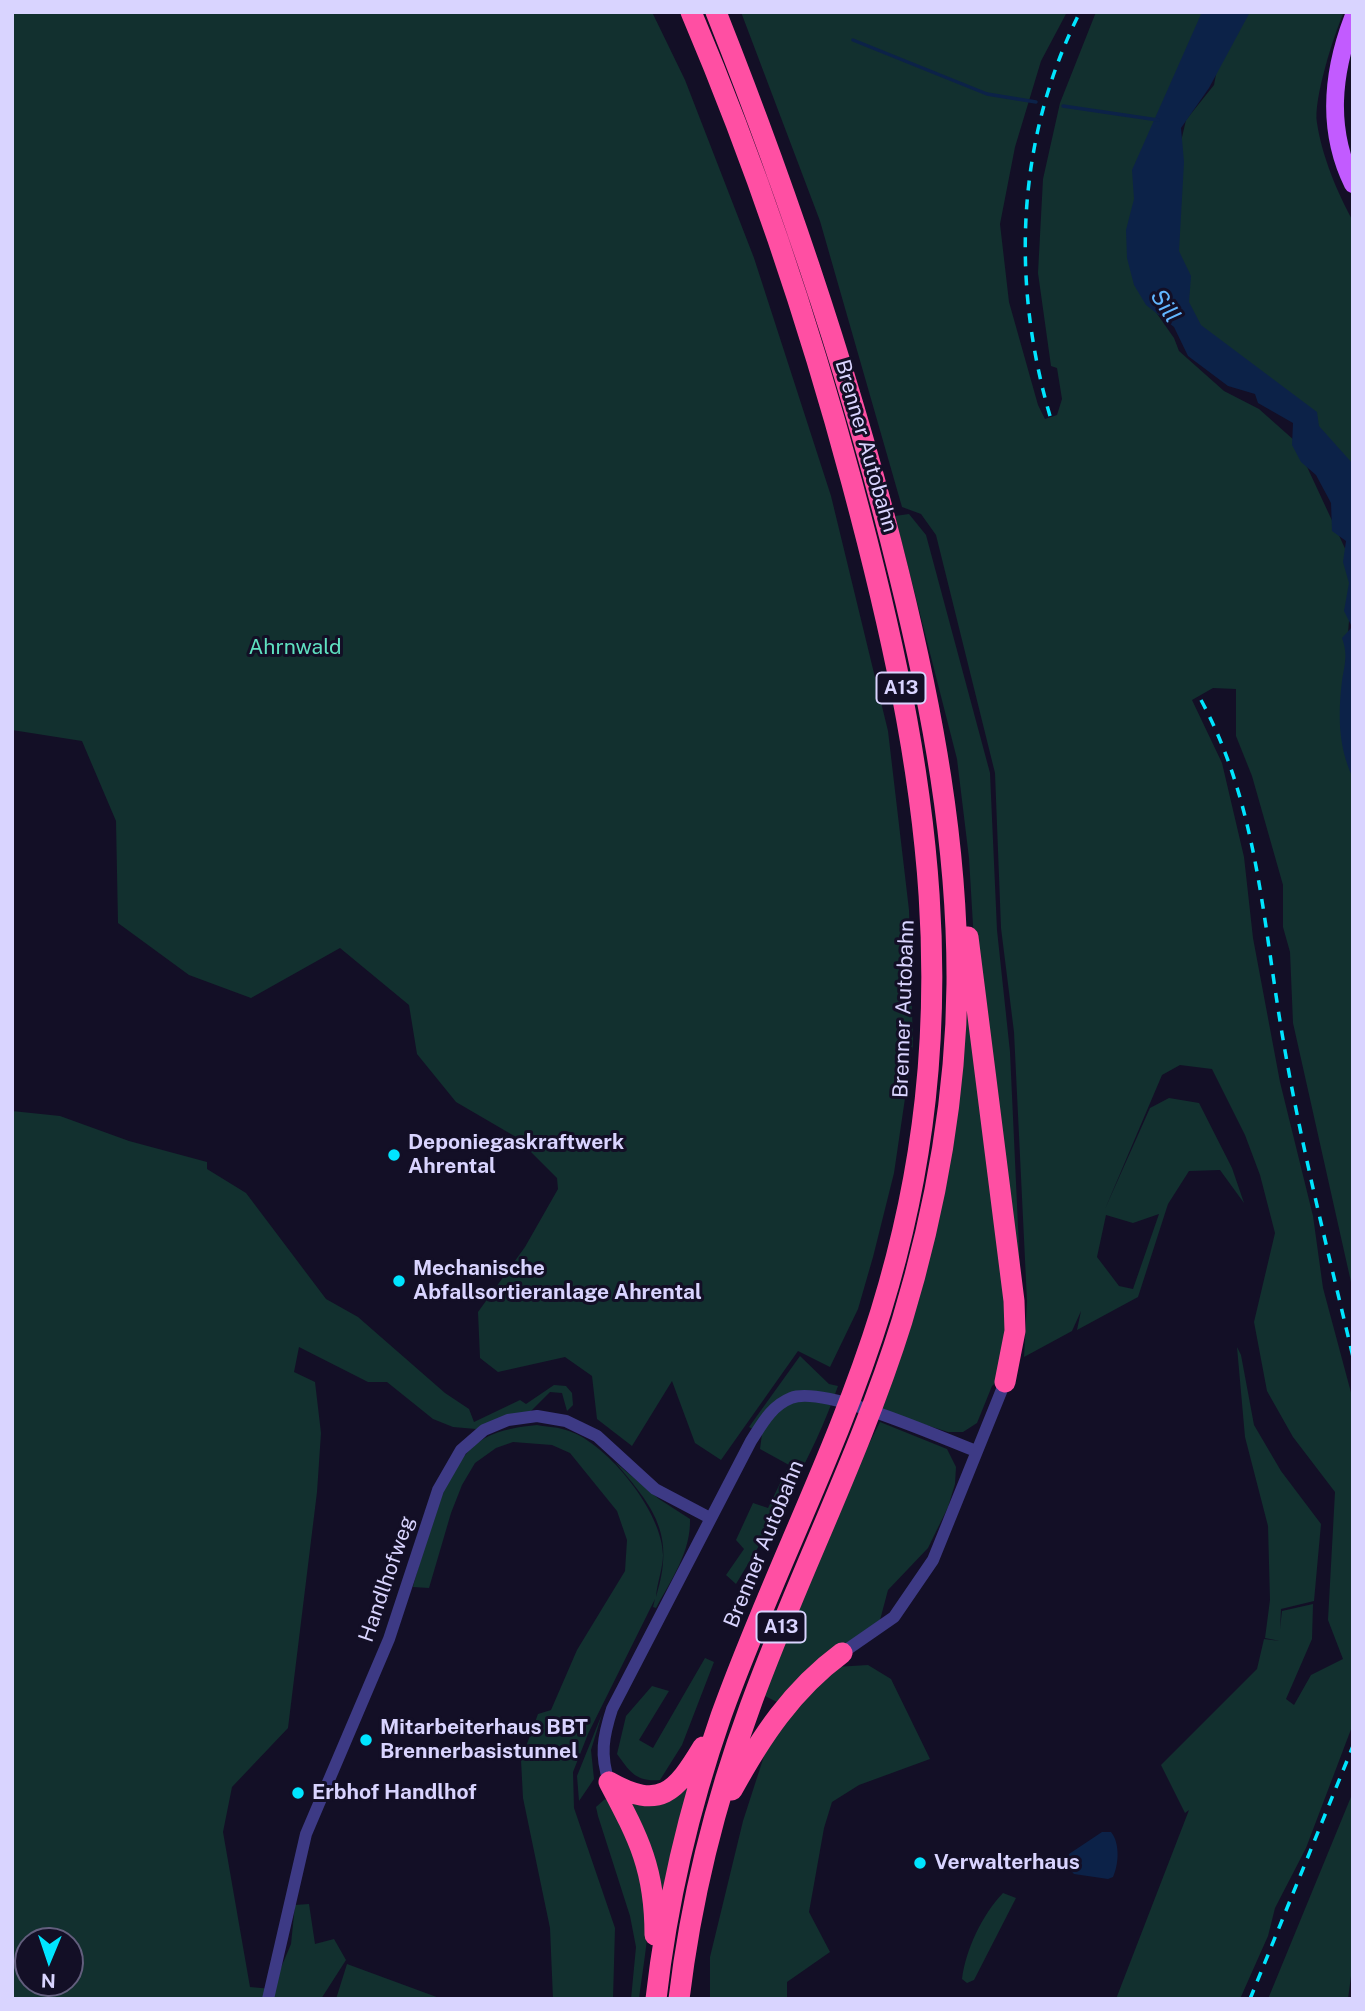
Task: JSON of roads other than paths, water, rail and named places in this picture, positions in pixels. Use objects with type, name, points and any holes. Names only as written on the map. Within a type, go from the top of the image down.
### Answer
[{"type":"highway","name":"Brenner Autobahn","points":[[655,1999],[678,1865],[720,1719],[841,1423],[880,1313],[906,1220],[926,1100],[934,983],[932,909],[925,830],[893,648],[831,407],[750,163],[691,12]]},
{"type":"highway","name":"Brenner Autobahn","points":[[679,1999],[694,1899],[711,1829],[759,1683],[877,1393],[917,1269],[944,1140],[955,1038],[957,983],[951,858],[942,779],[924,684],[865,443],[798,228],[716,12]]},
{"type":"highway","points":[[951,858],[966,924],[1014,1301],[1015,1331],[1005,1382]]},
{"type":"highway","points":[[711,1829],[768,1727],[802,1687],[842,1653]]},
{"type":"highway","points":[[609,1782],[640,1796],[667,1793],[691,1767],[720,1719]]},
{"type":"highway","points":[[609,1782],[639,1839],[649,1870],[655,1908],[655,1999]]},
{"type":"main road","points":[[1353,18],[1339,61],[1334,111],[1339,144],[1353,184]]},
{"type":"street","points":[[842,1653],[894,1617],[940,1548],[1005,1382]]},
{"type":"street","points":[[609,1782],[602,1760],[602,1738],[612,1709],[710,1518],[765,1419],[780,1403],[802,1395],[830,1397],[976,1451]]},
{"type":"street","name":"Handlhofweg","points":[[268,1999],[306,1834],[389,1639],[438,1490],[461,1450],[484,1430],[508,1420],[529,1416],[566,1420],[597,1436],[655,1489],[710,1518]]},
{"type":"water","name":"Sill","points":[[1202,12],[1250,12],[1209,88],[1181,128],[1184,162],[1179,251],[1191,276],[1189,302],[1201,325],[1317,412],[1319,426],[1353,464],[1353,778],[1344,754],[1340,718],[1345,659],[1342,638],[1352,627],[1344,611],[1349,583],[1343,562],[1346,541],[1332,531],[1331,503],[1316,475],[1301,462],[1292,445],[1293,423],[1258,403],[1255,394],[1228,386],[1188,356],[1174,327],[1146,305],[1134,285],[1127,258],[1126,230],[1134,199],[1132,170]]},
{"type":"water","points":[[1102,1832],[1111,1832],[1116,1842],[1117,1860],[1113,1877],[1108,1879],[1074,1874],[1066,1865],[1069,1854]]},
{"type":"waterway","points":[[853,40],[987,94],[1036,102]]},
{"type":"waterway","points":[[1063,106],[1158,120]]},
{"type":"railway","points":[[1050,416],[1037,365],[1029,314],[1025,263],[1026,211],[1032,160],[1043,110],[1059,60],[1080,12]]},
{"type":"railway","points":[[1201,700],[1220,740],[1247,823],[1298,1119],[1353,1357]]},
{"type":"railway","points":[[1250,1999],[1353,1746]]},
{"type":"place","name":"Deponiegaskraftwerk Ahrental","points":[[394,1155]]},
{"type":"place","name":"Mechanische Abfallsortieranlage Ahrental","points":[[399,1281]]},
{"type":"place","name":"Mitarbeiterhaus BBT Brennerbasistunnel","points":[[366,1740]]},
{"type":"place","name":"Erbhof Handlhof","points":[[298,1793]]},
{"type":"place","name":"Verwalterhaus","points":[[920,1863]]},
{"type":"park label","name":"Ahrnwald","points":[[295,648]]}]
